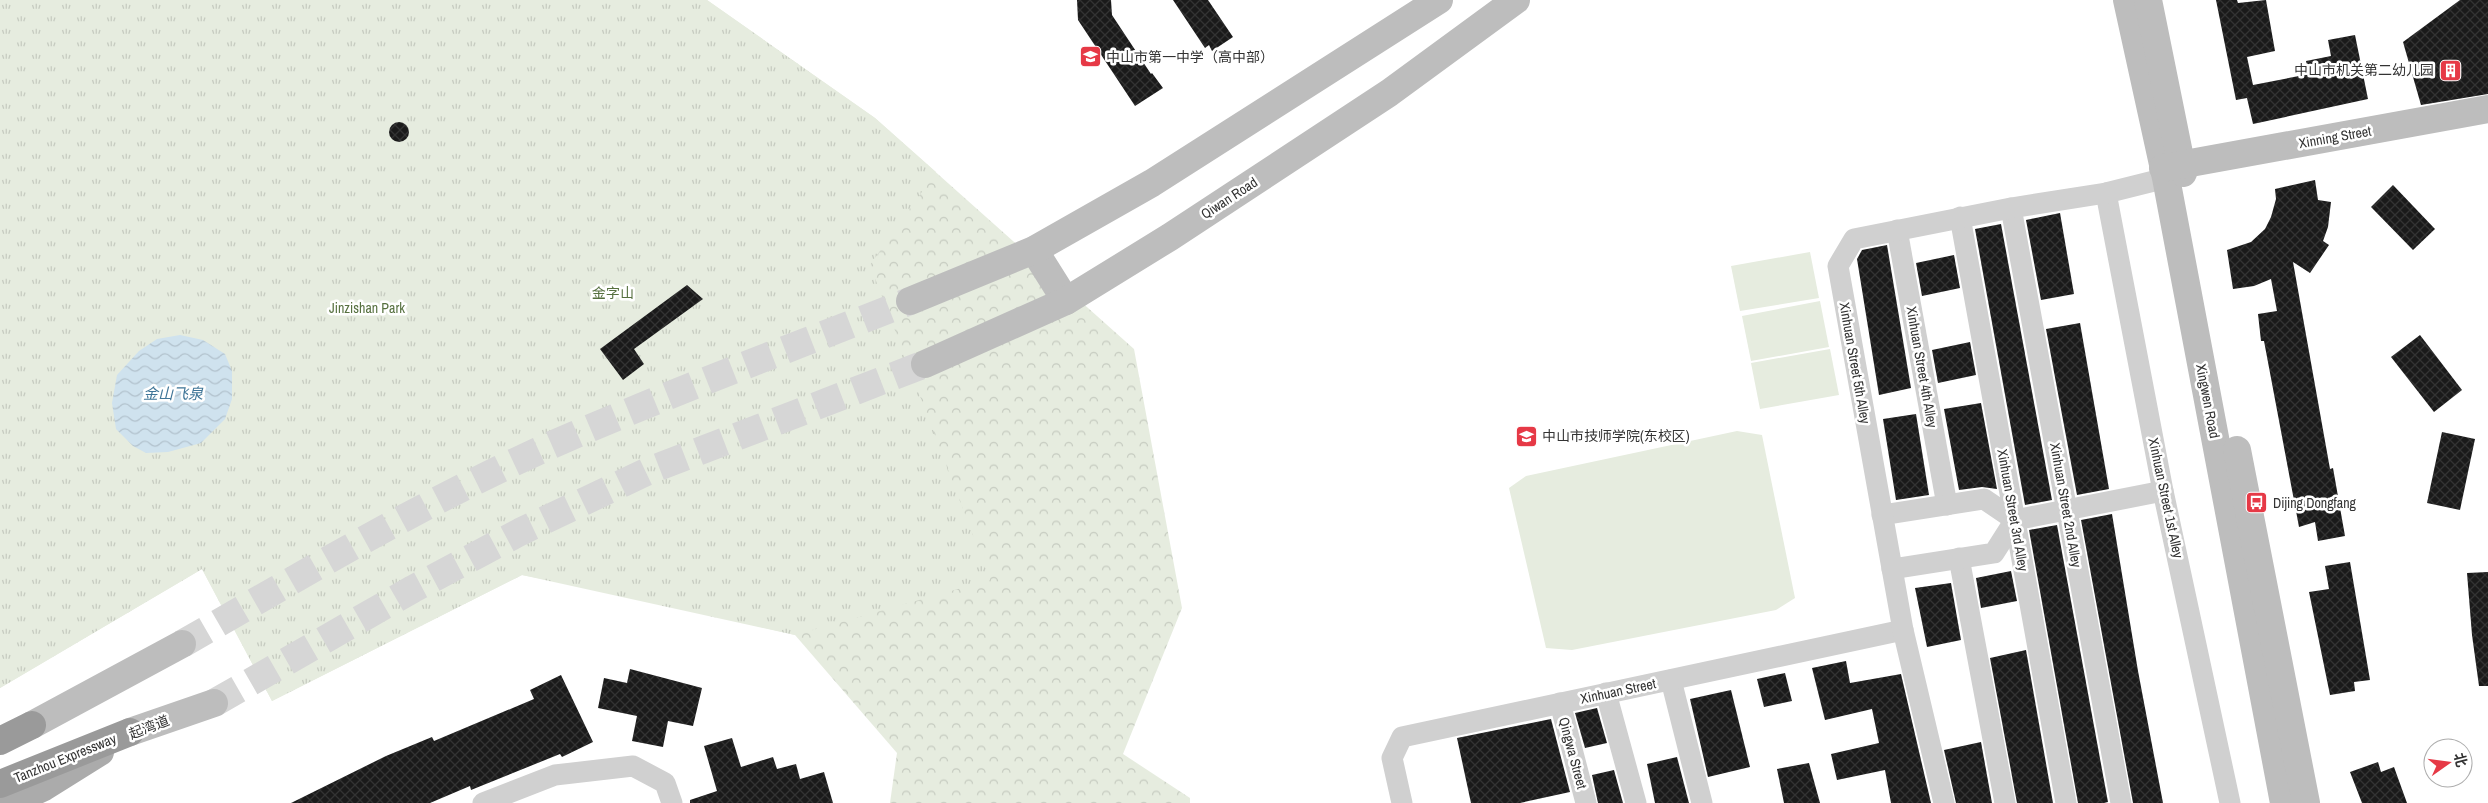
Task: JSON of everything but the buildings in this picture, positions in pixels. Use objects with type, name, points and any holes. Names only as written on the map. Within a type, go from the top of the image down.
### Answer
[{"type":"highway","points":[[0,741],[32,725]]},
{"type":"highway","name":"Tanzhou Expressway","points":[[0,784],[130,732]]},
{"type":"main road","points":[[910,301],[1034,250],[1152,183],[1439,0]]},
{"type":"main road","name":"Qiwan Road","points":[[925,364],[1066,301],[1170,237],[1389,93],[1516,0]]},
{"type":"main road","name":"Xingwen Road","points":[[2127,0],[2173,172],[2305,803]]},
{"type":"main road","name":"Xingwen Road","points":[[2148,0],[2173,172],[2284,803]]},
{"type":"main road","name":"Xinning Street","points":[[2173,172],[2488,110]]},
{"type":"main road","points":[[2173,172],[2488,121]]},
{"type":"main road","points":[[1034,250],[1066,301]]},
{"type":"main road","points":[[0,726],[32,725],[182,644]]},
{"type":"main road","name":"起湾道","points":[[10,803],[44,787],[130,732],[214,703]]},
{"type":"street","name":"Xinhuan Street 5th Alley","points":[[1944,803],[1903,630],[1838,266],[1854,239],[1960,217],[2106,192],[2173,172]]},
{"type":"street","name":"Xinhuan Street 1st Alley","points":[[2106,192],[2163,491],[2230,803]]},
{"type":"street","name":"Xinhuan Street 2nd Alley","points":[[2011,208],[2121,803]]},
{"type":"street","name":"Xinhuan Street 3rd Alley","points":[[1960,217],[2066,803]]},
{"type":"street","name":"Xinhuan Street 4th Alley","points":[[1896,230],[1947,505]]},
{"type":"street","points":[[1882,514],[1984,499],[2015,520],[2163,491]]},
{"type":"street","points":[[1892,569],[1994,553],[2015,520]]},
{"type":"street","points":[[1959,558],[2005,803]]},
{"type":"street","name":"Xinhuan Street","points":[[1402,803],[1392,758],[1402,737],[1903,630]]},
{"type":"street","points":[[1671,680],[1702,803]]},
{"type":"street","points":[[1606,693],[1636,803]]},
{"type":"street","name":"Qingwa Street","points":[[1560,703],[1586,803]]},
{"type":"street","points":[[483,803],[555,775],[633,766],[664,783],[672,803]]},
{"type":"green space","name":"Jinzishan Park","points":[[0,0],[707,0],[875,118],[1134,349],[1182,608],[1123,754],[1190,798],[1190,803],[890,803],[897,753],[795,635],[624,595],[522,575],[272,701],[202,569],[0,688]]},
{"type":"green space","name":"Jinzishan Park","points":[[0,0],[707,0],[875,118],[936,172],[870,265],[990,580],[795,635],[522,575],[272,701],[202,569],[0,688]]},
{"type":"green space","points":[[1810,252],[1819,298],[1740,311],[1731,266]]},
{"type":"green space","points":[[1820,301],[1829,347],[1751,361],[1742,316]]},
{"type":"green space","points":[[1830,349],[1839,395],[1760,409],[1751,363]]},
{"type":"green space","points":[[1737,431],[1762,435],[1795,598],[1776,610],[1572,650],[1546,648],[1509,488],[1526,476]]},
{"type":"water","name":"金山飞泉","points":[[180,335],[203,340],[225,354],[232,371],[232,399],[225,419],[201,443],[168,452],[146,453],[133,446],[116,429],[112,403],[117,375],[139,351],[157,339]]},
{"type":"tunnel","points":[[182,644],[381,531],[534,453],[667,396],[910,301]]},
{"type":"tunnel","points":[[214,703],[413,589],[520,532],[648,471],[925,364]]},
{"type":"place","name":"中山市第一中学（高中部）","points":[[1090,57]]},
{"type":"place","name":"中山市机关第二幼儿园","points":[[2450,70]]},
{"type":"place","name":"中山市技师学院(东校区)","points":[[1526,436]]},
{"type":"place","name":"Dijing Dongfang","points":[[2257,503]]},
{"type":"park label","name":"金字山","points":[[613,293]]}]
